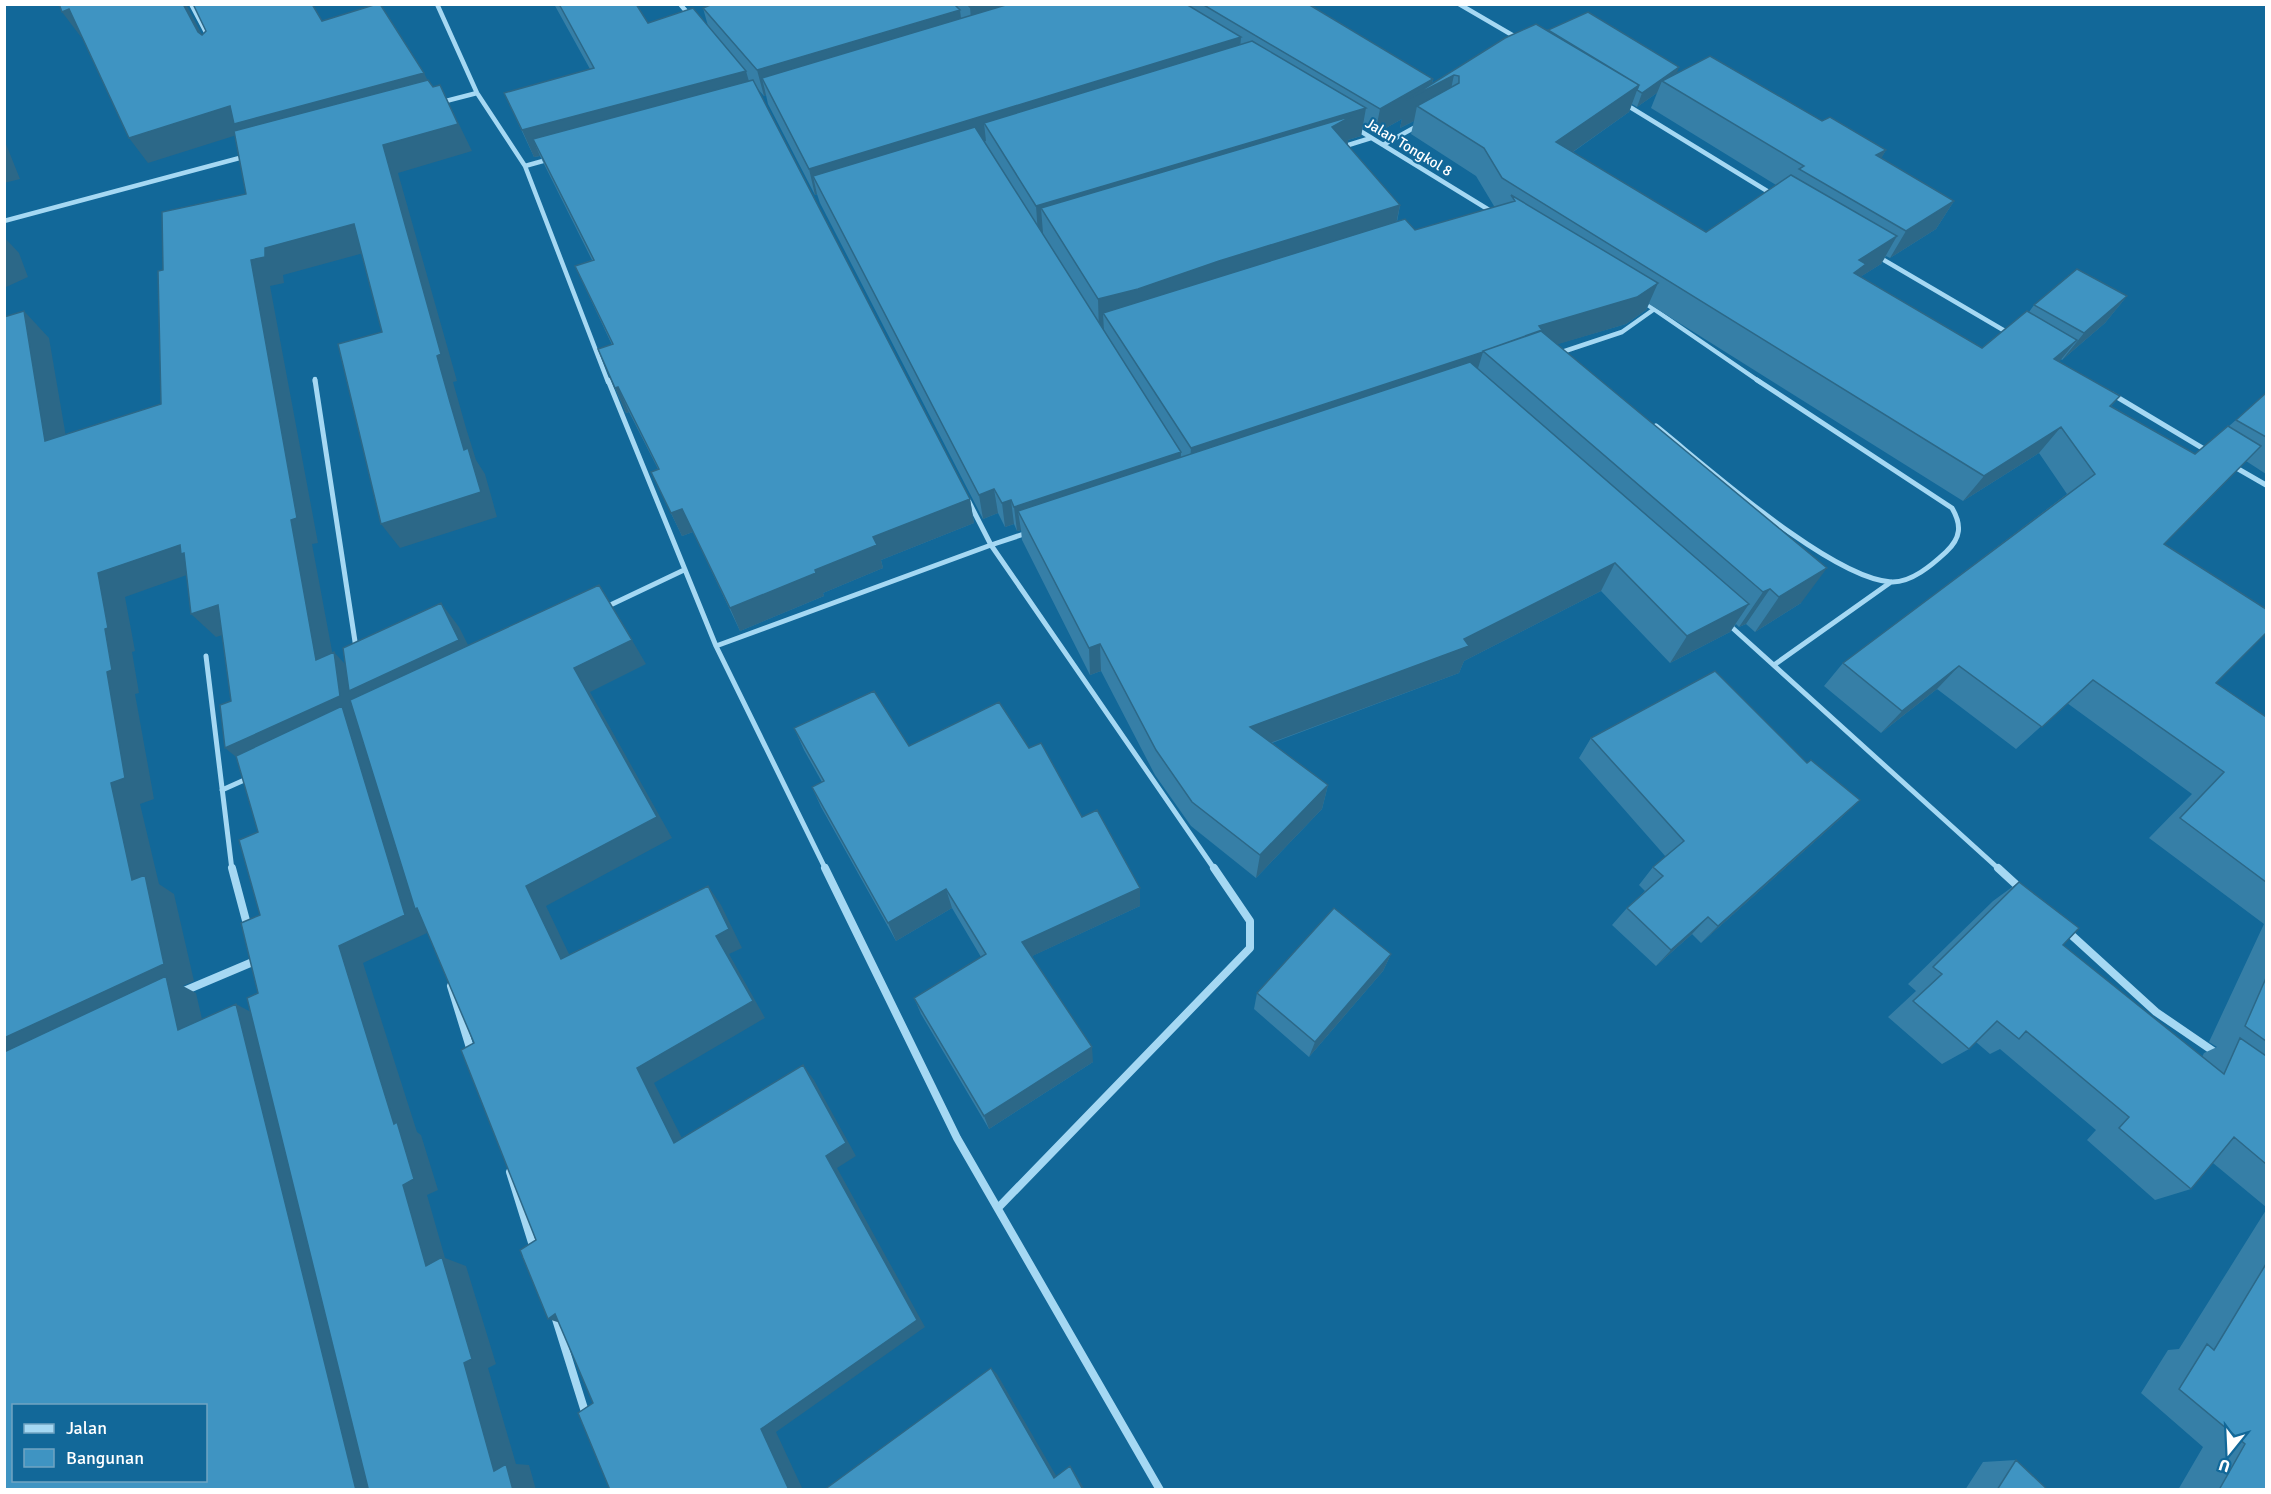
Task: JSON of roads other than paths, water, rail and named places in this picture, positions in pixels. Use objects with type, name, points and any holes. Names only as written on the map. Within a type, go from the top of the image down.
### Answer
[{"type":"street","points":[[191,4],[213,46]]},
{"type":"street","points":[[437,4],[477,93],[525,166],[586,327],[716,646],[957,1138],[1160,1490]]},
{"type":"street","points":[[680,4],[695,22]]},
{"type":"street","points":[[1460,4],[1525,43]]},
{"type":"street","points":[[431,105],[477,93]]},
{"type":"street","points":[[1617,99],[1780,199]]},
{"type":"street","points":[[1383,145],[1421,123]]},
{"type":"street","name":"Jalan Tongkol 8","points":[[1351,126],[1503,218]]},
{"type":"street","points":[[1338,148],[1371,138]]},
{"type":"street","points":[[4,221],[249,155]]},
{"type":"street","points":[[525,166],[559,157]]},
{"type":"street","points":[[1482,216],[1494,212]]},
{"type":"street","points":[[1871,253],[2013,336]]},
{"type":"street","points":[[1634,296],[1958,514],[1960,522],[1957,541],[1908,578],[1891,582],[1774,665]]},
{"type":"street","points":[[1551,356],[1610,336],[1643,320],[1653,310]]},
{"type":"street","points":[[1562,352],[1571,359]]},
{"type":"street","points":[[315,379],[358,662]]},
{"type":"street","points":[[2104,390],[2216,456]]},
{"type":"street","points":[[1653,423],[1798,538],[1855,572],[1891,582]]},
{"type":"street","points":[[2226,462],[2266,486]]},
{"type":"street","points":[[964,493],[991,545],[1250,921],[1250,948],[1237,964],[998,1208]]},
{"type":"street","points":[[716,646],[1035,530]]},
{"type":"street","points":[[600,610],[684,570]]},
{"type":"street","points":[[1721,618],[2024,892]]},
{"type":"street","points":[[206,656],[230,861],[251,936]]},
{"type":"street","points":[[222,790],[263,771]]},
{"type":"street","points":[[2059,924],[2156,1012],[2220,1056]]},
{"type":"street","points":[[173,997],[254,957],[258,972]]},
{"type":"street","points":[[449,980],[474,1059]]},
{"type":"street","points":[[506,1161],[538,1263]]},
{"type":"street","points":[[552,1308],[588,1422]]}]
